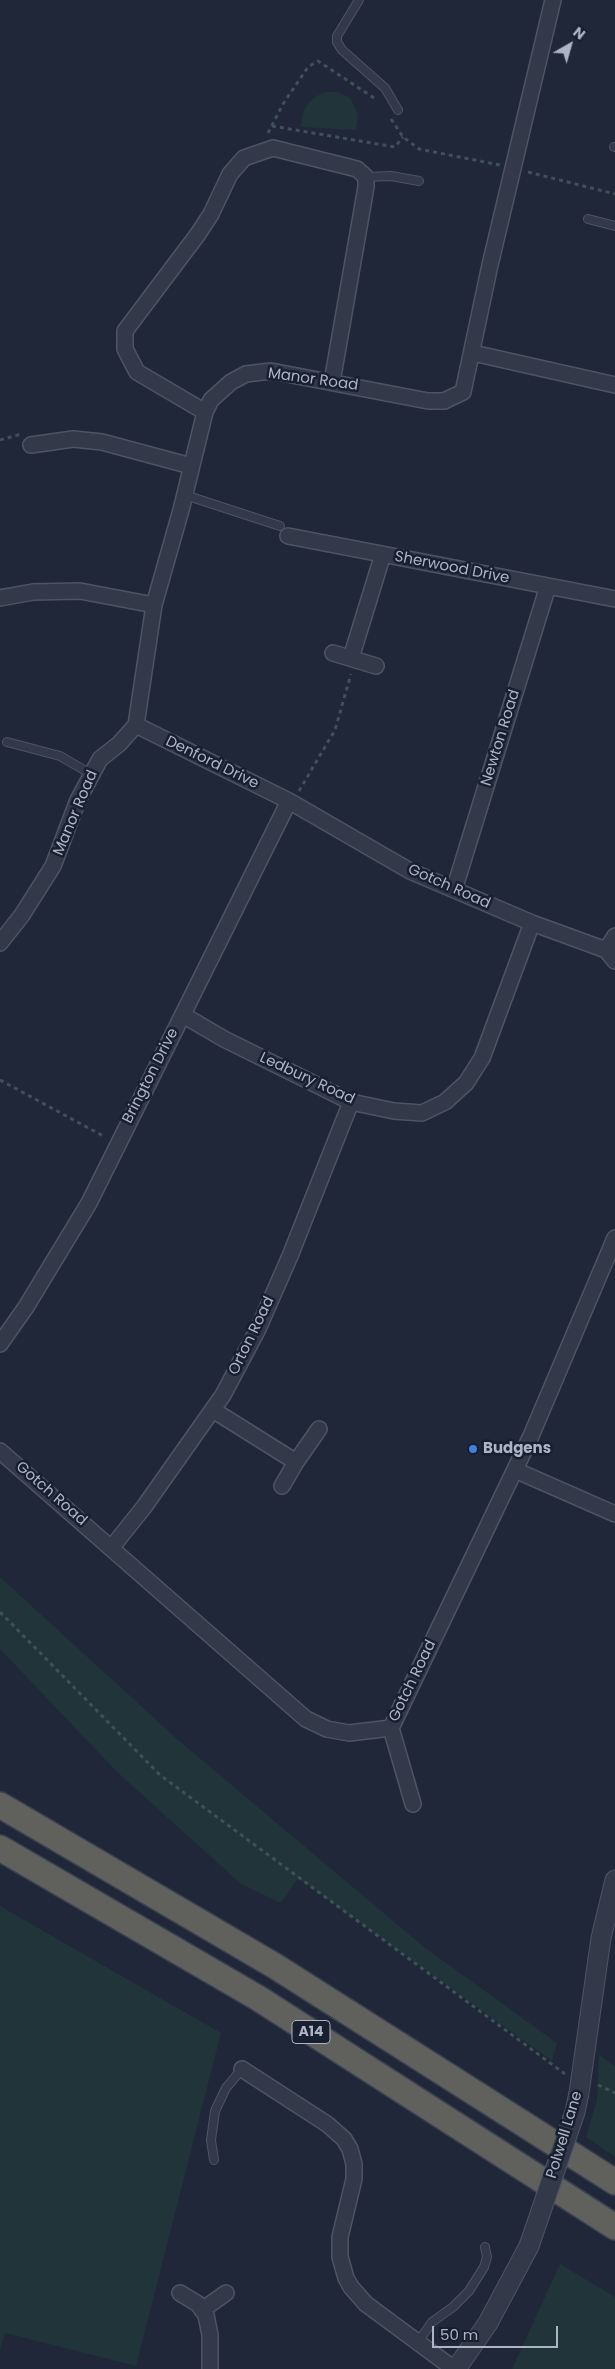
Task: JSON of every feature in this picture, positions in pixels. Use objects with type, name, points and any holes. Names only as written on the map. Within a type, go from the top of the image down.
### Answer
[{"type":"highway","name":"A14","points":[[0,1806],[275,1966],[615,2182]]},
{"type":"highway","name":"A14","points":[[0,1848],[258,1998],[615,2227]]},
{"type":"street","name":"Manor Road","points":[[0,943],[22,915],[53,866],[78,800],[100,759],[119,744],[136,724],[154,604],[185,495],[205,412],[211,400],[231,382],[246,374],[271,371],[428,401],[444,401],[463,392],[490,264],[552,0]]},
{"type":"street","points":[[205,412],[137,372],[125,349],[125,331],[198,234],[211,214],[230,174],[244,158],[259,151],[273,148],[357,169],[366,177],[366,187],[332,382]]},
{"type":"street","points":[[472,353],[615,385]]},
{"type":"street","points":[[31,445],[73,439],[102,442],[191,466]]},
{"type":"street","name":"Sherwood Drive","points":[[284,531],[383,554],[615,599]]},
{"type":"street","points":[[351,658],[383,554]]},
{"type":"street","name":"Newton Road","points":[[454,890],[548,586]]},
{"type":"street","points":[[0,598],[34,592],[80,591],[154,604]]},
{"type":"street","points":[[333,653],[376,666]]},
{"type":"street","name":"Denford Drive","points":[[136,724],[288,801]]},
{"type":"street","name":"Gotch Road","points":[[288,801],[410,871],[611,955]]},
{"type":"street","name":"Brington Drive","points":[[0,1344],[26,1307],[88,1203],[288,801]]},
{"type":"street","name":"Ledbury Road","points":[[183,1015],[224,1039],[351,1102],[394,1111],[422,1113],[445,1102],[466,1083],[482,1058],[532,923]]},
{"type":"street","points":[[611,955],[615,936]]},
{"type":"street","name":"Orton Road","points":[[112,1548],[144,1507],[213,1410],[262,1320],[290,1256],[351,1102]]},
{"type":"street","name":"Gotch Road","points":[[0,1451],[306,1720],[326,1729],[349,1733],[391,1728],[515,1470],[615,1238]]},
{"type":"street","points":[[213,1410],[296,1462]]},
{"type":"street","points":[[282,1486],[319,1429]]},
{"type":"street","points":[[515,1470],[615,1514]]},
{"type":"street","points":[[391,1728],[413,1804]]},
{"type":"street","name":"Polwell Lane","points":[[455,2369],[488,2323],[529,2246],[575,2112],[574,2085],[601,1938],[614,1891]]},
{"type":"street","points":[[242,2069],[327,2124],[339,2133],[347,2144],[353,2157],[354,2179],[339,2247],[346,2278],[351,2287],[366,2304],[455,2369]]},
{"type":"street","points":[[180,2293],[191,2299],[202,2310],[209,2330],[210,2369]]},
{"type":"street","points":[[202,2310],[226,2293]]},
{"type":"lane","points":[[359,0],[337,36],[337,42],[342,50],[385,88],[398,110]]},
{"type":"lane","points":[[366,177],[391,176],[419,181]]},
{"type":"lane","points":[[588,219],[615,226]]},
{"type":"lane","points":[[185,495],[284,531]]},
{"type":"lane","points":[[8,742],[60,756],[91,774]]},
{"type":"lane","points":[[214,2160],[210,2140],[215,2111],[226,2088],[242,2069]]},
{"type":"lane","points":[[418,2342],[432,2322],[453,2308],[469,2291],[484,2267],[487,2257],[485,2247]]},
{"type":"path","points":[[259,151],[283,104],[308,67],[318,61],[375,97],[380,105]]},
{"type":"path","points":[[386,113],[403,137],[419,149],[513,168],[615,194]]},
{"type":"path","points":[[272,126],[395,147],[403,137]]},
{"type":"path","points":[[288,801],[299,791],[335,730],[351,672],[351,658]]},
{"type":"path","points":[[0,1080],[117,1144]]},
{"type":"path","points":[[0,1612],[160,1775],[574,2085]]},
{"type":"shaded area","points":[[325,92],[338,92],[350,98],[358,114],[356,130],[301,127],[303,113],[307,105],[315,97]]},
{"type":"shaded area","points":[[0,1577],[177,1739],[424,1947],[557,2043],[552,2061],[298,1878],[281,1903],[241,1884],[116,1771],[0,1649]]},
{"type":"shaded area","points":[[0,1906],[221,2033],[136,2366],[5,2333],[0,2350]]},
{"type":"shaded area","points":[[599,2055],[615,2066],[615,2157],[586,2137],[597,2100]]},
{"type":"shaded area","points":[[560,2264],[615,2297],[615,2369],[512,2369]]},
{"type":"place","name":"Budgens","points":[[473,1449]]}]
